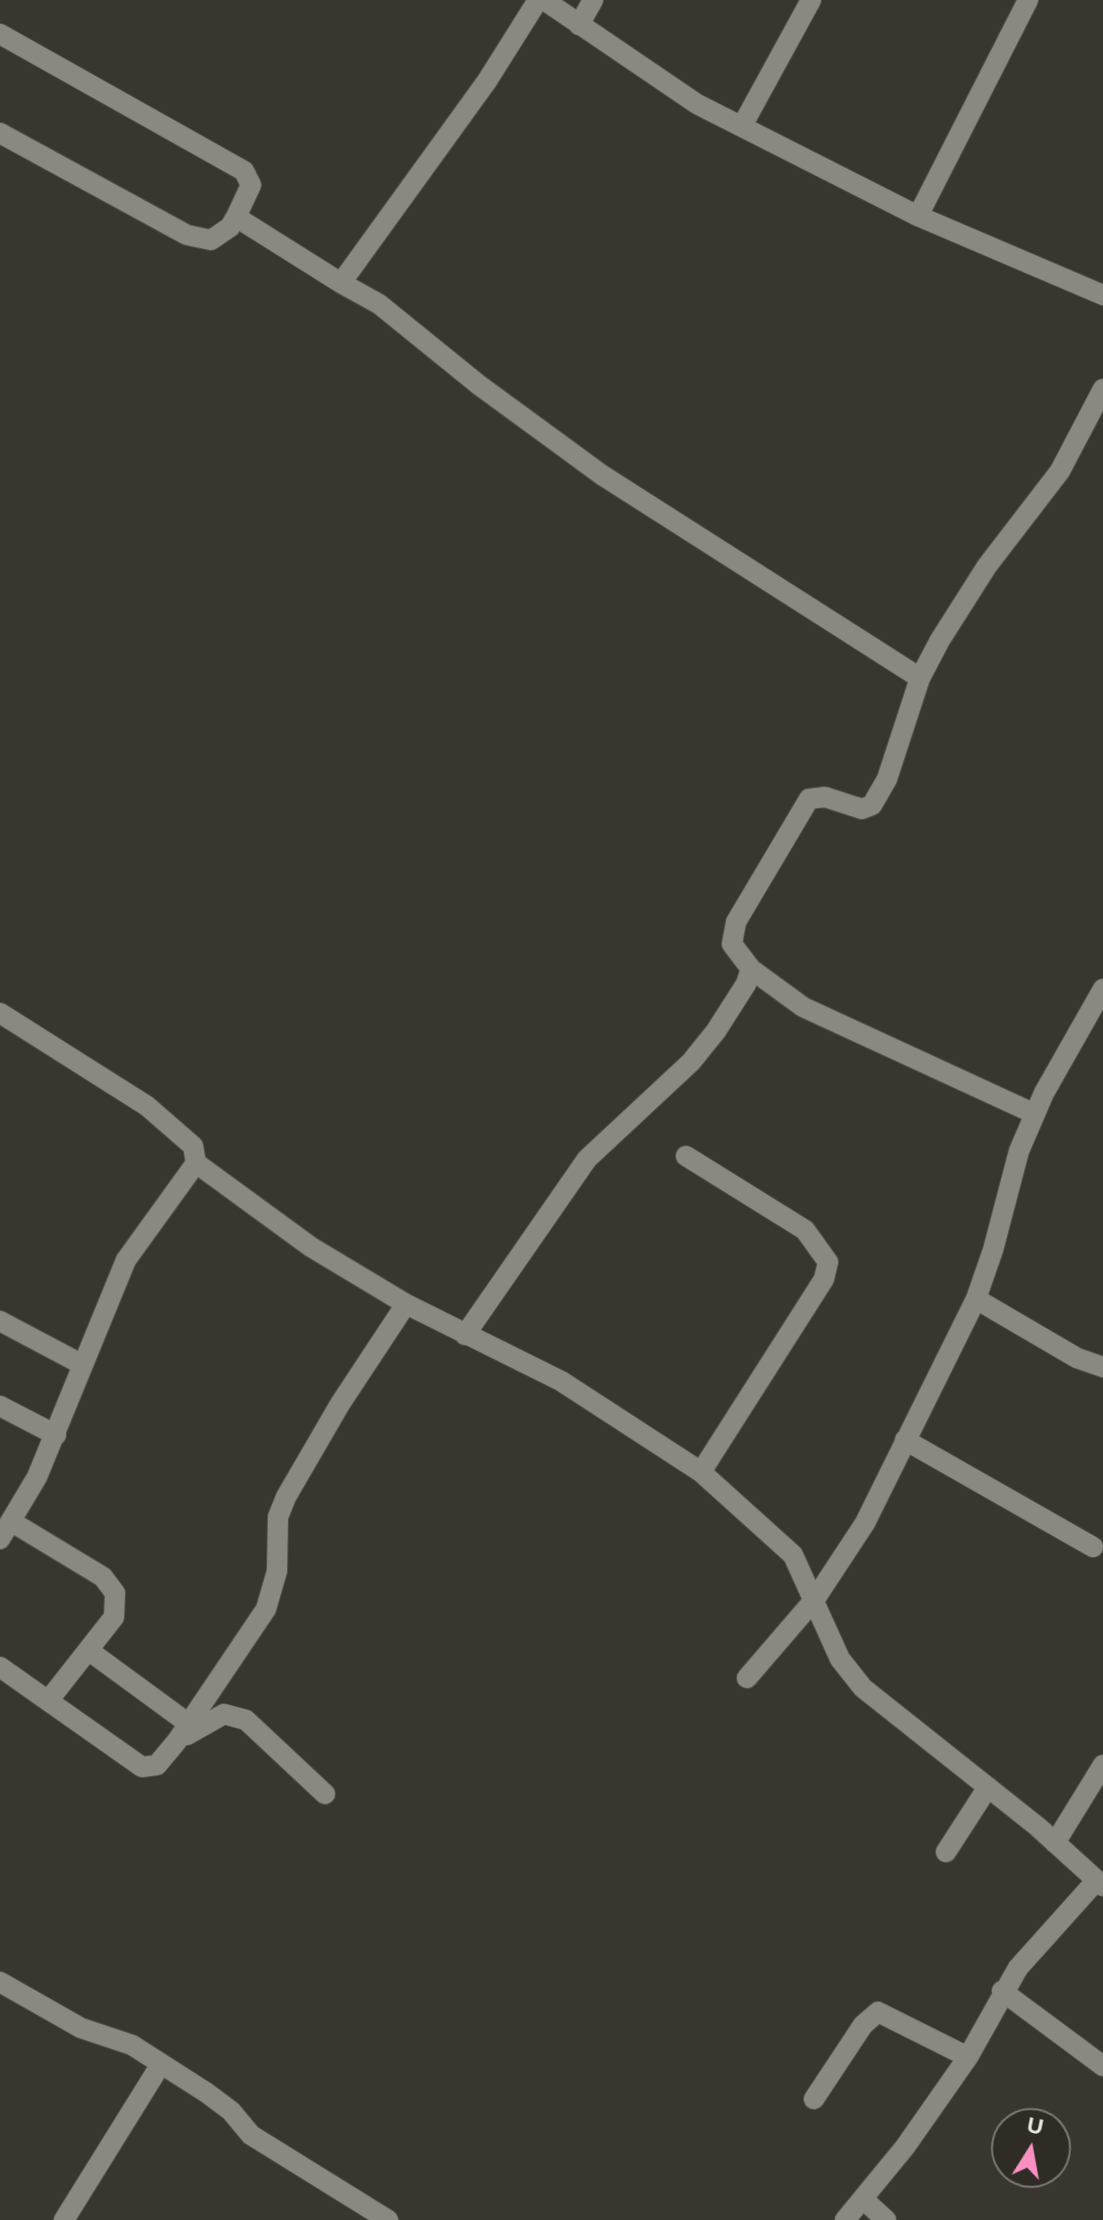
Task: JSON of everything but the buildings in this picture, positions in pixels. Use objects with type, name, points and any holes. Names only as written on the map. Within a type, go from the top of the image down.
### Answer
[{"type":"street","points":[[341,283],[487,81],[538,0]]},
{"type":"street","points":[[544,0],[697,104],[918,216],[1103,295]]},
{"type":"street","points":[[579,25],[593,0]]},
{"type":"street","points":[[742,126],[811,0]]},
{"type":"street","points":[[918,216],[1028,0]]},
{"type":"street","points":[[0,34],[244,171],[251,185],[230,227],[211,240],[187,235],[0,133]]},
{"type":"street","points":[[236,217],[391,313],[479,385],[602,475],[920,678]]},
{"type":"street","points":[[1035,1114],[803,1007],[751,969],[732,944],[736,922],[809,799],[825,797],[862,809],[872,805],[887,779],[920,678],[987,566],[1060,471],[1103,389]]},
{"type":"street","points":[[465,1335],[587,1159],[691,1062],[746,984],[751,969]]},
{"type":"street","points":[[747,1678],[815,1599],[865,1523],[976,1299],[993,1250],[1019,1151],[1035,1114],[1103,989]]},
{"type":"street","points":[[0,1013],[147,1106],[193,1146],[196,1163],[311,1247],[406,1304],[561,1381],[701,1472],[793,1555],[850,1673],[1100,1883],[1038,1942],[1002,1991],[968,2057],[905,2147],[845,2220]]},
{"type":"street","points":[[686,1156],[805,1230],[828,1262],[824,1279],[701,1472]]},
{"type":"street","points":[[48,1701],[114,1617],[117,1606],[110,1583],[4,1533],[56,1435],[126,1260],[196,1163]]},
{"type":"street","points":[[976,1299],[1077,1358],[1103,1367]]},
{"type":"street","points":[[0,1667],[142,1767],[157,1765],[189,1724],[266,1609],[277,1571],[278,1517],[286,1497],[340,1404],[406,1304]]},
{"type":"street","points":[[0,1321],[83,1365]]},
{"type":"street","points":[[0,1406],[56,1435]]},
{"type":"street","points":[[905,1440],[1093,1547]]},
{"type":"street","points":[[88,1650],[189,1724]]},
{"type":"street","points":[[177,1741],[224,1714],[246,1720],[325,1794]]},
{"type":"street","points":[[1055,1843],[1103,1765]]},
{"type":"street","points":[[946,1852],[988,1787]]},
{"type":"street","points":[[0,1982],[81,2028],[132,2045],[231,2111],[251,2135],[388,2220]]},
{"type":"street","points":[[1002,1991],[1103,2066]]},
{"type":"street","points":[[814,2099],[863,2025],[878,2012],[968,2057]]},
{"type":"street","points":[[64,2220],[161,2064]]},
{"type":"street","points":[[863,2199],[886,2220]]}]
